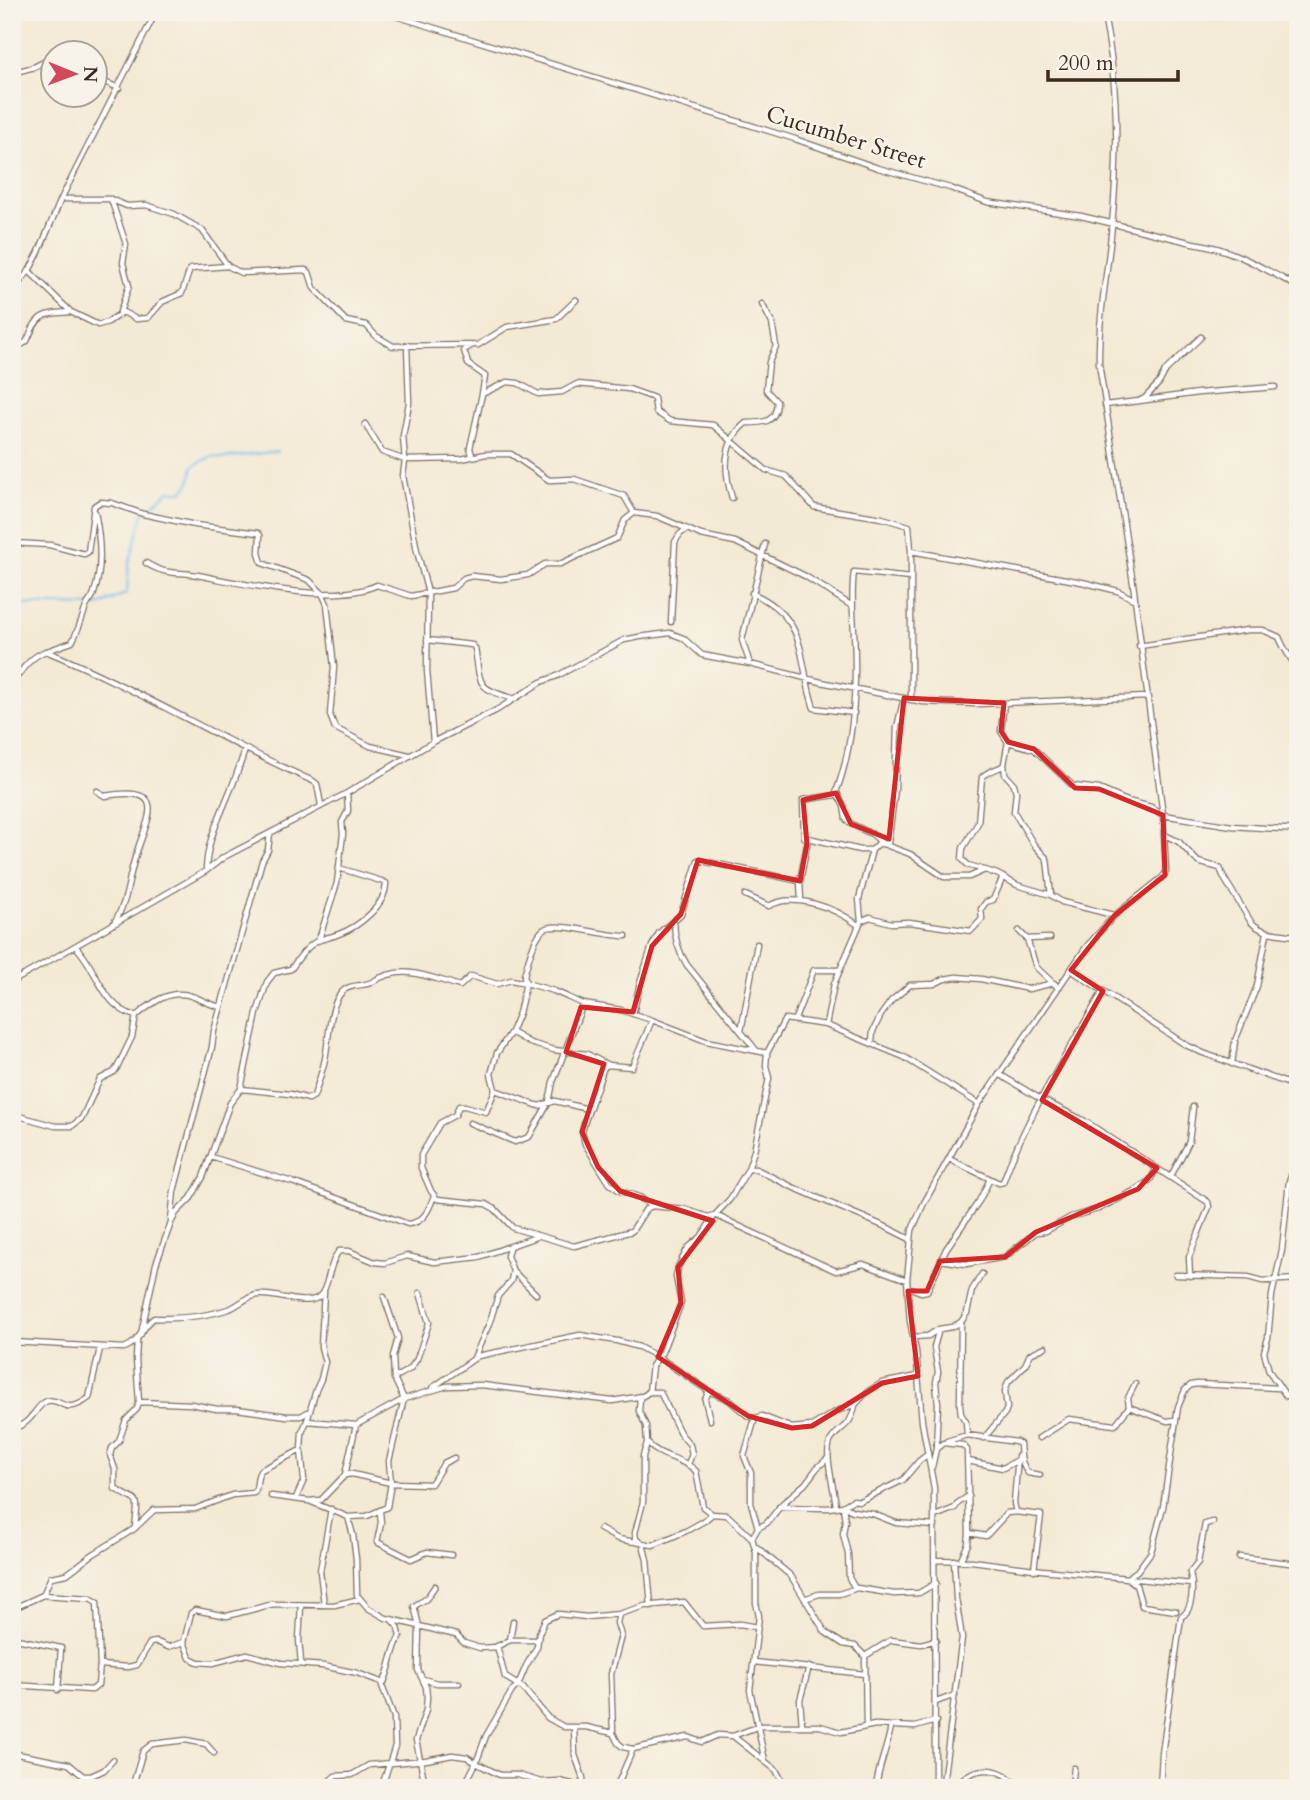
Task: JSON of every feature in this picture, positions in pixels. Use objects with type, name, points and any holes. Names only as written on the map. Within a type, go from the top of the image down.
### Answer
[{"type":"street","points":[[12,292],[29,271],[61,199],[156,12]]},
{"type":"street","name":"Cucumber Street","points":[[383,12],[808,143],[878,169],[950,188],[987,202],[1081,216],[1210,245],[1245,259],[1298,287]]},
{"type":"street","points":[[1020,1788],[1005,1774],[988,1770],[971,1772],[957,1786],[943,1783],[936,1785],[934,1480],[922,1422],[908,1280],[910,1239],[920,1210],[979,1104],[1056,986],[1087,946],[1114,916],[1165,875],[1163,815],[1105,405],[1099,340],[1112,223],[1116,151],[1115,79],[1103,12]]},
{"type":"street","points":[[12,73],[38,65]]},
{"type":"street","points":[[108,83],[119,88]]},
{"type":"street","points":[[61,199],[110,199],[128,206],[146,205],[189,222],[202,230],[228,266],[241,273],[305,270],[309,272],[314,288],[346,321],[366,325],[376,336],[393,346],[483,343],[507,327],[556,319],[576,300]]},
{"type":"street","points":[[29,271],[71,312],[98,325],[108,323],[120,312],[130,286],[123,263],[126,244],[110,199]]},
{"type":"street","points":[[120,312],[144,320],[162,302],[182,293],[190,269],[228,266]]},
{"type":"street","points":[[732,498],[725,477],[731,441],[746,423],[765,423],[771,420],[777,409],[777,402],[766,390],[769,362],[776,346],[776,338],[762,304]]},
{"type":"street","points":[[12,345],[27,341],[30,327],[36,320],[52,313],[71,312]]},
{"type":"street","points":[[1139,401],[1151,393],[1166,370],[1201,337]]},
{"type":"street","points":[[407,345],[409,402],[403,436],[404,476],[408,510],[428,593],[426,670],[433,742]]},
{"type":"street","points":[[471,345],[464,350],[468,364],[485,376],[470,448],[472,455]]},
{"type":"street","points":[[482,394],[507,382],[518,383],[538,394],[562,392],[577,384],[629,389],[654,398],[656,412],[670,421],[713,425],[766,470],[786,476],[814,507],[909,526],[911,700]]},
{"type":"street","points":[[1105,405],[1198,393],[1275,387]]},
{"type":"street","points":[[365,424],[382,452],[405,460],[461,459],[472,455],[511,454],[549,480],[575,479],[624,496],[634,513]]},
{"type":"street","points":[[94,506],[100,502],[112,503],[142,514],[194,525],[252,531],[260,535],[259,553],[262,563],[303,577],[322,593],[327,604],[334,667],[330,715],[334,728],[370,746],[410,755]]},
{"type":"street","points":[[12,543],[50,545],[85,554],[90,545],[94,506]]},
{"type":"street","points":[[12,685],[38,653],[61,648],[72,642],[84,617],[86,607],[94,595],[99,565],[99,533],[94,506]]},
{"type":"street","points":[[146,563],[177,575],[197,575],[243,585],[322,593],[365,591],[377,586],[411,596],[453,588],[464,578],[472,576],[501,579],[528,575],[545,564],[560,565],[617,538],[625,520],[634,513],[657,516],[706,537],[734,542],[806,576],[852,606]]},
{"type":"street","points":[[671,622],[676,542],[687,528]]},
{"type":"street","points":[[750,664],[742,640],[765,544]]},
{"type":"street","points":[[911,551],[1082,582],[1118,591],[1134,600]]},
{"type":"street","points":[[872,850],[808,839],[803,834],[803,800],[833,796],[836,793],[849,744],[854,688],[854,572],[911,578]]},
{"type":"street","points":[[752,593],[790,620],[798,636],[814,708],[853,713]]},
{"type":"street","points":[[1139,646],[1263,630],[1279,638],[1284,651],[1291,657],[1298,671]]},
{"type":"street","points":[[12,982],[206,871],[224,857],[347,793],[433,742],[516,699],[541,682],[557,677],[624,640],[670,633],[683,638],[702,656],[940,704],[1147,697]]},
{"type":"street","points":[[427,640],[472,645],[475,648],[480,683],[489,692],[516,699]]},
{"type":"street","points":[[46,651],[155,700],[246,750],[313,781],[317,784],[321,805]]},
{"type":"street","points":[[825,1025],[834,984],[860,923],[859,899],[872,850],[878,844],[888,843],[895,789],[897,727],[904,698]]},
{"type":"street","points":[[1004,703],[1001,732],[1008,742],[1034,749],[1073,786],[1099,789],[1127,801],[1151,807],[1163,815],[1232,826],[1298,830]]},
{"type":"street","points":[[1008,742],[1004,764],[1005,774],[1014,784],[1016,792],[1014,812],[1046,859],[1051,895]]},
{"type":"street","points":[[206,871],[213,827],[246,750]]},
{"type":"street","points":[[1004,764],[982,777],[978,823],[963,848],[962,859],[968,865],[1003,877],[1017,885],[1051,895],[1062,902],[1114,916]]},
{"type":"street","points":[[97,791],[105,796],[123,792],[135,793],[148,801],[151,807],[134,861],[125,906],[114,923]]},
{"type":"street","points":[[319,940],[337,883],[342,822],[348,811],[347,793]]},
{"type":"street","points":[[836,793],[844,806],[846,819],[851,824],[872,834],[883,844],[910,854],[944,877],[969,877],[985,870]]},
{"type":"street","points":[[171,1223],[174,1191],[221,1007],[262,861],[268,850],[270,832]]},
{"type":"street","points":[[1165,835],[1179,842],[1198,862],[1220,868],[1251,922],[1267,933],[1298,937]]},
{"type":"street","points":[[801,901],[800,881],[808,839]]},
{"type":"street","points":[[633,1014],[652,947],[659,933],[681,914],[698,860],[800,881]]},
{"type":"street","points":[[141,1334],[148,1294],[171,1223],[176,1213],[191,1198],[211,1157],[230,1103],[241,1089],[257,1013],[267,982],[274,973],[291,969],[305,950],[319,940],[350,929],[372,912],[386,888],[386,883],[339,868]]},
{"type":"street","points":[[860,923],[870,917],[891,923],[909,922],[971,931],[982,919],[981,909],[986,902],[993,900],[1003,877]]},
{"type":"street","points":[[745,895],[769,906],[779,900],[822,906],[860,923]]},
{"type":"street","points":[[674,921],[679,951],[687,965],[756,1051]]},
{"type":"street","points":[[626,936],[558,926],[544,929],[531,952],[524,976],[526,983],[519,1013],[495,1059],[491,1074],[495,1090],[486,1112],[465,1105],[459,1107],[455,1115],[440,1123],[421,1155],[421,1168],[434,1196],[440,1200],[486,1204],[495,1209],[513,1228],[574,1246],[632,1231],[646,1209],[652,1206]]},
{"type":"street","points":[[1019,932],[1027,939],[1036,967],[1056,986]]},
{"type":"street","points":[[1233,1064],[1236,1041],[1257,986],[1267,933]]},
{"type":"street","points":[[1027,939],[1050,938]]},
{"type":"street","points":[[741,1032],[757,944]]},
{"type":"street","points":[[75,946],[83,953],[110,997],[122,1009],[136,1016]]},
{"type":"street","points":[[794,1019],[814,970],[841,970]]},
{"type":"street","points":[[1071,970],[1186,1045],[1298,1087]]},
{"type":"street","points":[[241,1089],[290,1094],[309,1099],[314,1096],[325,1061],[336,1002],[343,991],[371,983],[378,977],[407,971],[460,986],[471,976],[498,984],[511,980],[526,983],[554,991],[583,1004],[652,1020],[706,1041],[767,1054]]},
{"type":"street","points":[[872,1043],[873,1031],[881,1015],[891,1001],[910,985],[934,984],[956,977],[981,979],[1028,989],[1056,986]]},
{"type":"street","points":[[949,1159],[1001,1184],[1003,1182],[1014,1151],[1073,1038],[1103,990]]},
{"type":"street","points":[[12,1114],[55,1126],[72,1126],[82,1118],[100,1079],[114,1072],[118,1066],[132,1037],[136,1016],[161,997],[175,995],[188,995],[205,1004],[221,1007]]},
{"type":"street","points":[[470,1123],[515,1142],[529,1137],[549,1102],[553,1082],[583,1004]]},
{"type":"street","points":[[649,1392],[652,1366],[659,1357],[681,1303],[676,1277],[678,1267],[688,1248],[701,1237],[715,1215],[730,1199],[748,1169],[763,1117],[769,1078],[767,1054],[782,1021],[794,1019],[825,1025],[872,1043],[904,1057],[979,1104]]},
{"type":"street","points":[[511,1032],[530,1043],[587,1054],[608,1065],[632,1067],[652,1020]]},
{"type":"street","points":[[608,1065],[604,1067],[582,1132],[584,1144],[610,1184],[652,1206],[684,1209],[701,1216],[715,1215],[836,1271],[863,1264],[908,1280]]},
{"type":"street","points":[[999,1074],[1042,1100],[1083,1120],[1208,1202],[1209,1207],[1189,1258],[1191,1276]]},
{"type":"street","points":[[495,1090],[539,1106],[555,1101],[588,1109]]},
{"type":"street","points":[[1171,1176],[1189,1142],[1193,1107]]},
{"type":"street","points":[[211,1157],[292,1182],[408,1224],[424,1217],[434,1196]]},
{"type":"street","points":[[1286,1396],[1265,1361],[1264,1352],[1282,1250],[1289,1181],[1298,1166]]},
{"type":"street","points":[[748,1169],[756,1168],[790,1186],[910,1239]]},
{"type":"street","points":[[941,1260],[966,1264],[1004,1257],[1036,1232],[1046,1231],[1138,1189],[1150,1180],[1157,1168]]},
{"type":"street","points":[[908,1287],[925,1292],[946,1249],[979,1201],[990,1179]]},
{"type":"street","points":[[296,1498],[304,1480],[302,1432],[325,1362],[321,1347],[324,1291],[334,1256],[339,1251],[349,1251],[374,1262],[385,1263],[407,1256],[434,1262],[479,1257],[537,1236]]},
{"type":"street","points":[[509,1248],[508,1262],[513,1271],[536,1294]]},
{"type":"street","points":[[474,1359],[498,1296],[511,1281],[513,1271]]},
{"type":"street","points":[[914,1337],[928,1336],[939,1329],[961,1322],[967,1313],[972,1290],[982,1274]]},
{"type":"street","points":[[1176,1275],[1298,1279]]},
{"type":"street","points":[[134,1529],[138,1504],[133,1497],[115,1489],[115,1469],[110,1455],[111,1448],[119,1441],[126,1420],[137,1409],[139,1402],[136,1380],[137,1341],[141,1334],[154,1318],[175,1320],[221,1311],[255,1295],[308,1301],[318,1298],[324,1291]]},
{"type":"street","points":[[394,1378],[410,1369],[417,1359],[429,1323],[420,1293]]},
{"type":"street","points":[[309,1501],[348,1517],[368,1516],[387,1507],[391,1483],[389,1461],[404,1399],[394,1378],[393,1356],[398,1338],[384,1297]]},
{"type":"street","points":[[961,1322],[960,1405],[967,1435]]},
{"type":"street","points":[[931,1472],[936,1449],[938,1404],[934,1347],[939,1329]]},
{"type":"street","points":[[428,1390],[474,1359],[499,1350],[531,1347],[580,1335],[625,1343],[659,1357],[709,1391],[729,1400],[740,1411],[792,1428],[812,1426],[856,1404],[867,1392],[882,1383],[918,1376]]},
{"type":"street","points":[[12,1342],[124,1348],[137,1341]]},
{"type":"street","points":[[984,1439],[1005,1413],[1005,1391],[1008,1382],[1025,1365],[1030,1354],[1045,1347]]},
{"type":"street","points":[[12,1428],[20,1427],[29,1421],[46,1402],[71,1407],[79,1406],[89,1398],[100,1348]]},
{"type":"street","points":[[1040,1438],[1069,1419],[1115,1425],[1129,1407],[1128,1398],[1135,1384]]},
{"type":"street","points":[[307,1421],[356,1425],[404,1399],[447,1386],[476,1385],[612,1401],[660,1392],[680,1433],[691,1445],[692,1454],[688,1465]]},
{"type":"street","points":[[1128,1578],[1151,1552],[1155,1539],[1173,1450],[1175,1420],[1183,1394],[1191,1385],[1279,1388]]},
{"type":"street","points":[[709,1391],[705,1400],[710,1420]]},
{"type":"street","points":[[640,1396],[639,1411],[646,1426],[647,1443],[643,1456],[643,1502],[635,1533],[636,1538],[643,1544],[651,1606]]},
{"type":"street","points":[[139,1402],[191,1404],[287,1416],[301,1416],[308,1412]]},
{"type":"street","points":[[836,1506],[829,1458],[830,1441],[853,1417],[856,1404]]},
{"type":"street","points":[[1129,1407],[1167,1421],[1175,1420]]},
{"type":"street","points":[[755,1418],[744,1456],[751,1473],[751,1503],[758,1528]]},
{"type":"street","points":[[1167,1421],[1175,1430]]},
{"type":"street","points":[[271,1496],[321,1500],[345,1475],[356,1425]]},
{"type":"street","points":[[936,1449],[943,1443],[967,1435],[1020,1444],[1014,1503],[1016,1512]]},
{"type":"street","points":[[647,1443],[654,1451],[696,1471],[703,1507],[712,1514],[727,1515],[752,1538]]},
{"type":"street","points":[[943,1443],[963,1445],[967,1450],[969,1495],[968,1544],[957,1560],[956,1599],[962,1631],[943,1783]]},
{"type":"street","points":[[43,1595],[51,1577],[67,1574],[134,1529],[154,1510],[195,1509],[232,1494],[254,1493],[257,1475],[261,1469],[301,1450]]},
{"type":"street","points":[[844,1506],[903,1480],[928,1454]]},
{"type":"street","points":[[345,1475],[352,1474],[391,1483],[431,1484],[444,1463],[454,1458]]},
{"type":"street","points":[[765,1761],[750,1690],[759,1616],[756,1603],[757,1552],[752,1538],[758,1528],[829,1458]]},
{"type":"street","points":[[968,1461],[1003,1468],[1017,1458]]},
{"type":"street","points":[[1017,1458],[1028,1473],[1040,1475]]},
{"type":"street","points":[[935,1516],[955,1508],[969,1495]]},
{"type":"street","points":[[844,1506],[843,1534],[848,1554],[849,1578],[855,1588]]},
{"type":"street","points":[[779,1507],[844,1506],[896,1523],[935,1526]]},
{"type":"street","points":[[324,1605],[320,1571],[331,1509]]},
{"type":"street","points":[[380,1512],[377,1542],[386,1548],[411,1559],[427,1552],[451,1555]]},
{"type":"street","points":[[969,1533],[986,1536],[1007,1513],[1041,1515],[1034,1570]]},
{"type":"street","points":[[600,1529],[618,1539],[653,1545],[686,1531],[712,1514]]},
{"type":"street","points":[[348,1517],[353,1535],[356,1590],[368,1608],[391,1619],[456,1635],[464,1643],[480,1648],[497,1646],[510,1640],[537,1640]]},
{"type":"street","points":[[1160,1788],[1162,1754],[1181,1617],[1189,1609],[1192,1584],[1190,1572],[1198,1562],[1205,1524],[1213,1522]]},
{"type":"street","points":[[753,1545],[788,1572],[807,1598],[825,1632],[843,1644],[855,1646],[865,1656],[866,1726]]},
{"type":"street","points":[[1239,1557],[1298,1564]]},
{"type":"street","points":[[936,1560],[1192,1584]]},
{"type":"street","points":[[1128,1578],[1136,1585],[1142,1606],[1176,1611]]},
{"type":"street","points":[[807,1598],[819,1594],[839,1594],[855,1588],[894,1594],[919,1593],[936,1583]]},
{"type":"street","points":[[424,1788],[424,1775],[416,1740],[427,1698],[418,1670],[419,1626],[414,1606],[425,1599],[435,1586]]},
{"type":"street","points":[[12,1609],[43,1595],[90,1598],[97,1602],[100,1665],[99,1681],[92,1690],[58,1690],[12,1685]]},
{"type":"street","points":[[360,1599],[343,1604],[273,1604],[227,1616],[195,1610],[191,1614],[184,1642],[190,1658],[198,1662],[213,1663],[247,1654],[281,1663],[301,1663],[357,1674],[384,1683]]},
{"type":"street","points":[[463,1788],[486,1736],[512,1690],[518,1685],[537,1647],[545,1620],[552,1615],[587,1617],[619,1614],[684,1602],[703,1626],[740,1624],[757,1627]]},
{"type":"street","points":[[301,1605],[301,1663]]},
{"type":"street","points":[[619,1614],[617,1623],[621,1636],[611,1674],[613,1733],[623,1747],[633,1749],[688,1737],[702,1742],[718,1735],[733,1737],[776,1770],[786,1788]]},
{"type":"street","points":[[379,1788],[395,1746],[396,1732],[394,1717],[382,1686],[393,1648],[400,1636],[398,1627],[391,1619]]},
{"type":"street","points":[[510,1640],[513,1621]]},
{"type":"street","points":[[12,1638],[59,1645],[58,1690]]},
{"type":"street","points":[[865,1656],[891,1640],[921,1644],[936,1640]]},
{"type":"street","points":[[100,1665],[137,1665],[149,1643],[157,1642],[168,1647],[184,1642]]},
{"type":"street","points":[[497,1646],[505,1677],[518,1685],[548,1718],[564,1727],[613,1733]]},
{"type":"street","points":[[754,1662],[865,1674]]},
{"type":"street","points":[[802,1725],[800,1700],[809,1667]]},
{"type":"street","points":[[422,1679],[437,1683],[459,1683]]},
{"type":"street","points":[[936,1702],[955,1695]]},
{"type":"street","points":[[733,1737],[756,1727],[820,1726],[841,1732],[866,1726],[915,1727],[936,1721]]},
{"type":"street","points":[[876,1788],[878,1769],[886,1752],[891,1726]]},
{"type":"street","points":[[574,1727],[575,1755],[583,1788]]},
{"type":"street","points":[[132,1788],[143,1751],[152,1744],[186,1740],[206,1744],[214,1753]]},
{"type":"street","points":[[616,1788],[633,1749]]},
{"type":"street","points":[[12,1753],[69,1764],[83,1776],[104,1770],[113,1760]]},
{"type":"street","points":[[322,1788],[335,1776],[352,1775],[369,1765],[452,1755],[467,1757],[500,1774],[518,1775],[541,1782],[559,1781],[577,1788]]},
{"type":"street","points":[[1072,1788],[1074,1768]]},
{"type":"highlighted area","points":[[904,698],[1004,703],[1001,731],[1008,742],[1034,749],[1075,788],[1099,789],[1163,815],[1165,875],[1114,916],[1071,970],[1103,991],[1042,1100],[1157,1168],[1138,1189],[1036,1232],[1005,1257],[940,1261],[927,1291],[908,1291],[918,1376],[882,1383],[812,1426],[792,1428],[748,1416],[658,1357],[681,1303],[678,1267],[713,1221],[620,1191],[598,1167],[582,1132],[604,1064],[566,1052],[581,1007],[633,1012],[652,946],[681,914],[698,860],[800,881],[807,844],[803,800],[836,793],[851,824],[889,839]]},
{"type":"waterway","points":[[12,604],[98,606],[127,593],[129,564],[143,514],[169,491],[183,491],[190,482],[193,466],[212,456],[223,458],[278,451]]}]
